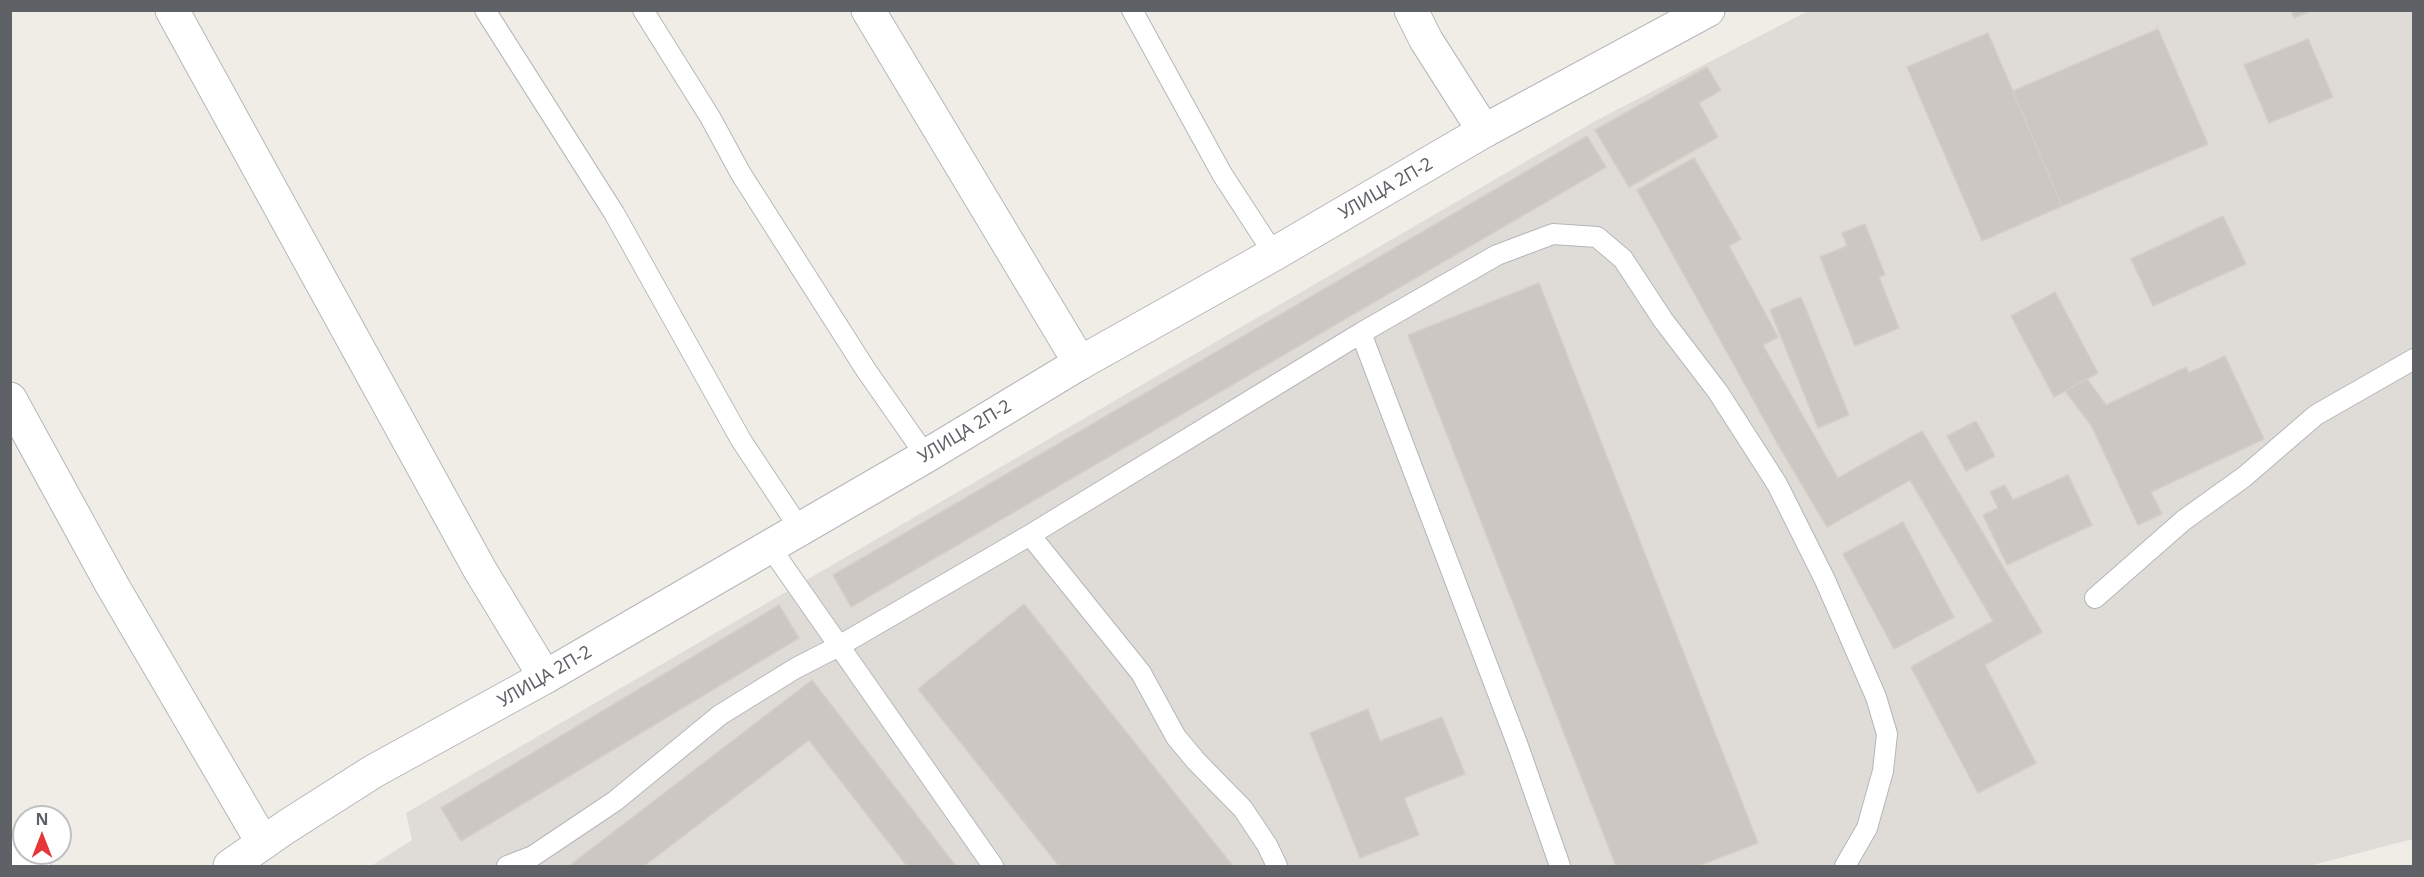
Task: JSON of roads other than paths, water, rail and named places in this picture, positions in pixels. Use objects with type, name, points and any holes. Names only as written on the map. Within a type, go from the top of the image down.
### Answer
[{"type":"street","points":[[172,10],[480,570],[545,677]]},
{"type":"street","points":[[868,10],[1080,363]]},
{"type":"street","points":[[1411,10],[1426,40],[1484,131]]},
{"type":"street","name":"УЛИЦА 2П-2","points":[[230,867],[374,771],[545,677],[926,456],[1080,363],[1274,254],[1484,131],[1708,10]]},
{"type":"street","points":[[10,399],[112,585],[263,843]]},
{"type":"street","points":[[10,854],[34,867]]},
{"type":"lane","points":[[485,10],[614,213],[741,440],[800,529]]},
{"type":"lane","points":[[643,10],[710,117],[741,174],[866,370],[926,456]]},
{"type":"lane","points":[[1132,10],[1222,174],[1274,254]]},
{"type":"lane","points":[[507,867],[535,861],[615,801],[720,715],[796,668],[839,646],[1030,535],[1361,333],[1497,255],[1552,234],[1597,237],[1623,259],[1663,321],[1718,392],[1777,484],[1825,580],[1876,697],[1887,734],[1883,771],[1867,828],[1845,867]]},
{"type":"lane","points":[[1361,333],[1518,746],[1560,867]]},
{"type":"lane","points":[[2095,598],[2184,520],[2244,477],[2316,416],[2414,358]]},
{"type":"lane","points":[[1030,535],[1142,673],[1176,737],[1243,809],[1267,844],[1277,867]]},
{"type":"lane","points":[[770,547],[988,865]]}]
